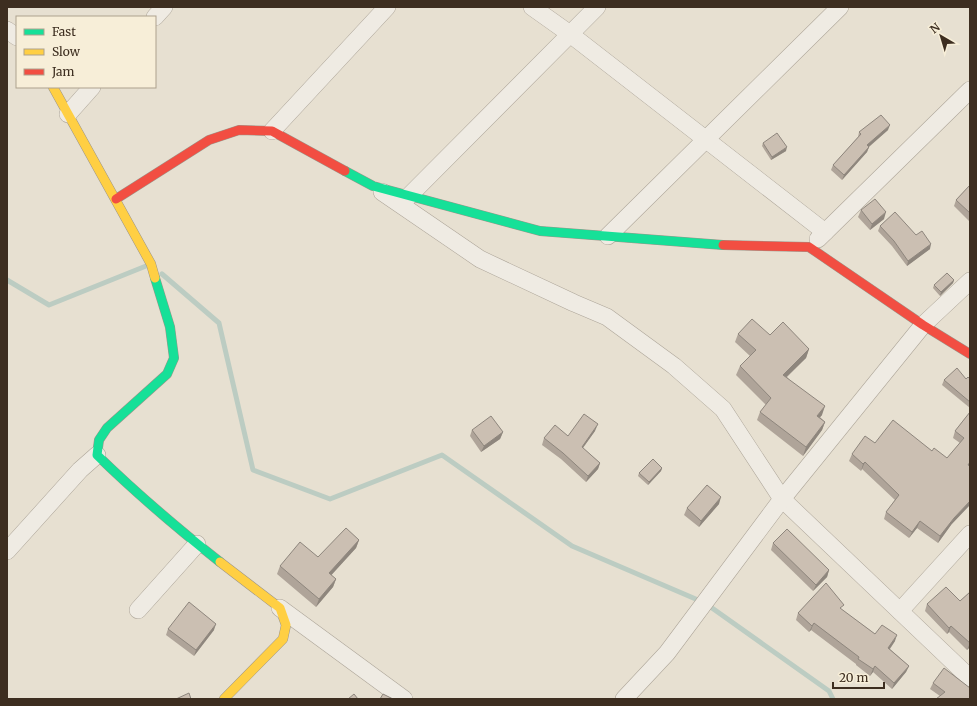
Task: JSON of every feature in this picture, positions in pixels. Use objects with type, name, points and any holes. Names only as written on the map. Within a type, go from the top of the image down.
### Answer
[{"type":"street","points":[[156,16],[164,7]]},
{"type":"street","points":[[272,131],[387,7]]},
{"type":"street","points":[[532,7],[570,34],[825,232]]},
{"type":"street","points":[[405,200],[597,7]]},
{"type":"street","points":[[608,236],[840,7]]},
{"type":"street","points":[[7,30],[16,36]]},
{"type":"street","points":[[7,551],[80,470],[97,455],[99,440],[108,428],[167,374],[174,358],[170,327],[151,264],[54,88]]},
{"type":"street","points":[[68,114],[91,88]]},
{"type":"street","points":[[809,247],[970,90]]},
{"type":"street","points":[[116,199],[209,140],[239,130],[272,131],[374,186],[405,200],[540,231],[734,246],[809,247],[923,325],[970,354]]},
{"type":"street","points":[[405,200],[480,259],[607,317],[674,366],[723,409],[782,499],[970,678]]},
{"type":"street","points":[[624,699],[667,653],[782,499],[923,325],[970,281]]},
{"type":"street","points":[[97,455],[129,486],[197,544],[280,608],[404,699]]},
{"type":"street","points":[[900,611],[970,534]]},
{"type":"street","points":[[138,610],[197,544]]},
{"type":"street","points":[[224,699],[283,639],[286,625],[280,608]]},
{"type":"building","points":[[881,115],[890,125],[867,145],[869,147],[844,175],[833,165],[861,134],[859,132]]},
{"type":"building","points":[[777,133],[787,147],[772,157],[763,143]]},
{"type":"building","points":[[970,185],[970,213],[956,200]]},
{"type":"building","points":[[875,199],[886,212],[872,224],[861,210]]},
{"type":"building","points":[[895,212],[916,235],[922,231],[931,244],[908,261],[894,241],[880,226]]},
{"type":"building","points":[[947,273],[954,280],[941,292],[934,285]]},
{"type":"building","points":[[752,319],[770,335],[783,322],[809,349],[783,375],[825,406],[817,416],[825,422],[806,447],[760,412],[771,398],[740,366],[756,350],[738,334]]},
{"type":"building","points":[[957,368],[966,379],[968,377],[970,379],[970,402],[944,380]]},
{"type":"building","points":[[970,412],[970,462],[968,465],[970,466],[970,501],[940,536],[920,521],[912,532],[886,512],[899,495],[865,462],[863,464],[852,454],[865,436],[875,443],[893,420],[932,451],[934,448],[947,458],[964,438],[955,431]]},
{"type":"building","points":[[584,414],[598,424],[582,447],[600,463],[588,476],[544,438],[555,425],[568,436]]},
{"type":"building","points":[[491,416],[503,432],[484,446],[472,430]]},
{"type":"building","points":[[653,459],[662,468],[649,482],[639,473]]},
{"type":"building","points":[[707,485],[721,497],[701,521],[687,508]]},
{"type":"building","points":[[346,528],[359,540],[329,573],[336,579],[319,599],[280,566],[300,542],[318,557]]},
{"type":"building","points":[[787,529],[829,570],[816,585],[773,543]]},
{"type":"building","points":[[826,583],[844,605],[840,608],[875,634],[882,625],[897,635],[888,648],[909,666],[894,683],[875,666],[873,669],[858,659],[859,657],[814,623],[812,626],[798,613]]},
{"type":"building","points":[[946,587],[960,601],[970,592],[970,643],[951,626],[949,628],[927,604]]},
{"type":"building","points":[[189,602],[216,624],[196,650],[168,629]]},
{"type":"building","points":[[944,668],[970,688],[969,699],[936,699],[945,692],[933,683]]},
{"type":"building","points":[[189,693],[191,699],[176,699]]},
{"type":"building","points":[[354,694],[358,699],[348,699]]},
{"type":"building","points":[[383,694],[393,699],[380,699]]},
{"type":"waterway","points":[[7,280],[49,305],[146,266]]},
{"type":"waterway","points":[[162,274],[219,323],[253,470],[330,499],[442,455],[572,546],[705,603],[829,691],[833,699]]},
{"type":"traffic: fast","points":[[345,171],[373,186],[540,231],[723,245]]},
{"type":"traffic: fast","points":[[155,278],[170,327],[174,358],[167,374],[107,428],[99,440],[97,455],[157,510],[220,562]]},
{"type":"traffic: slow","points":[[54,88],[151,264],[155,278]]},
{"type":"traffic: slow","points":[[220,562],[280,608],[286,625],[283,639],[224,699]]},
{"type":"traffic: jam","points":[[116,199],[209,140],[239,130],[272,131],[345,171]]},
{"type":"traffic: jam","points":[[723,245],[809,247],[923,325],[970,354]]}]
